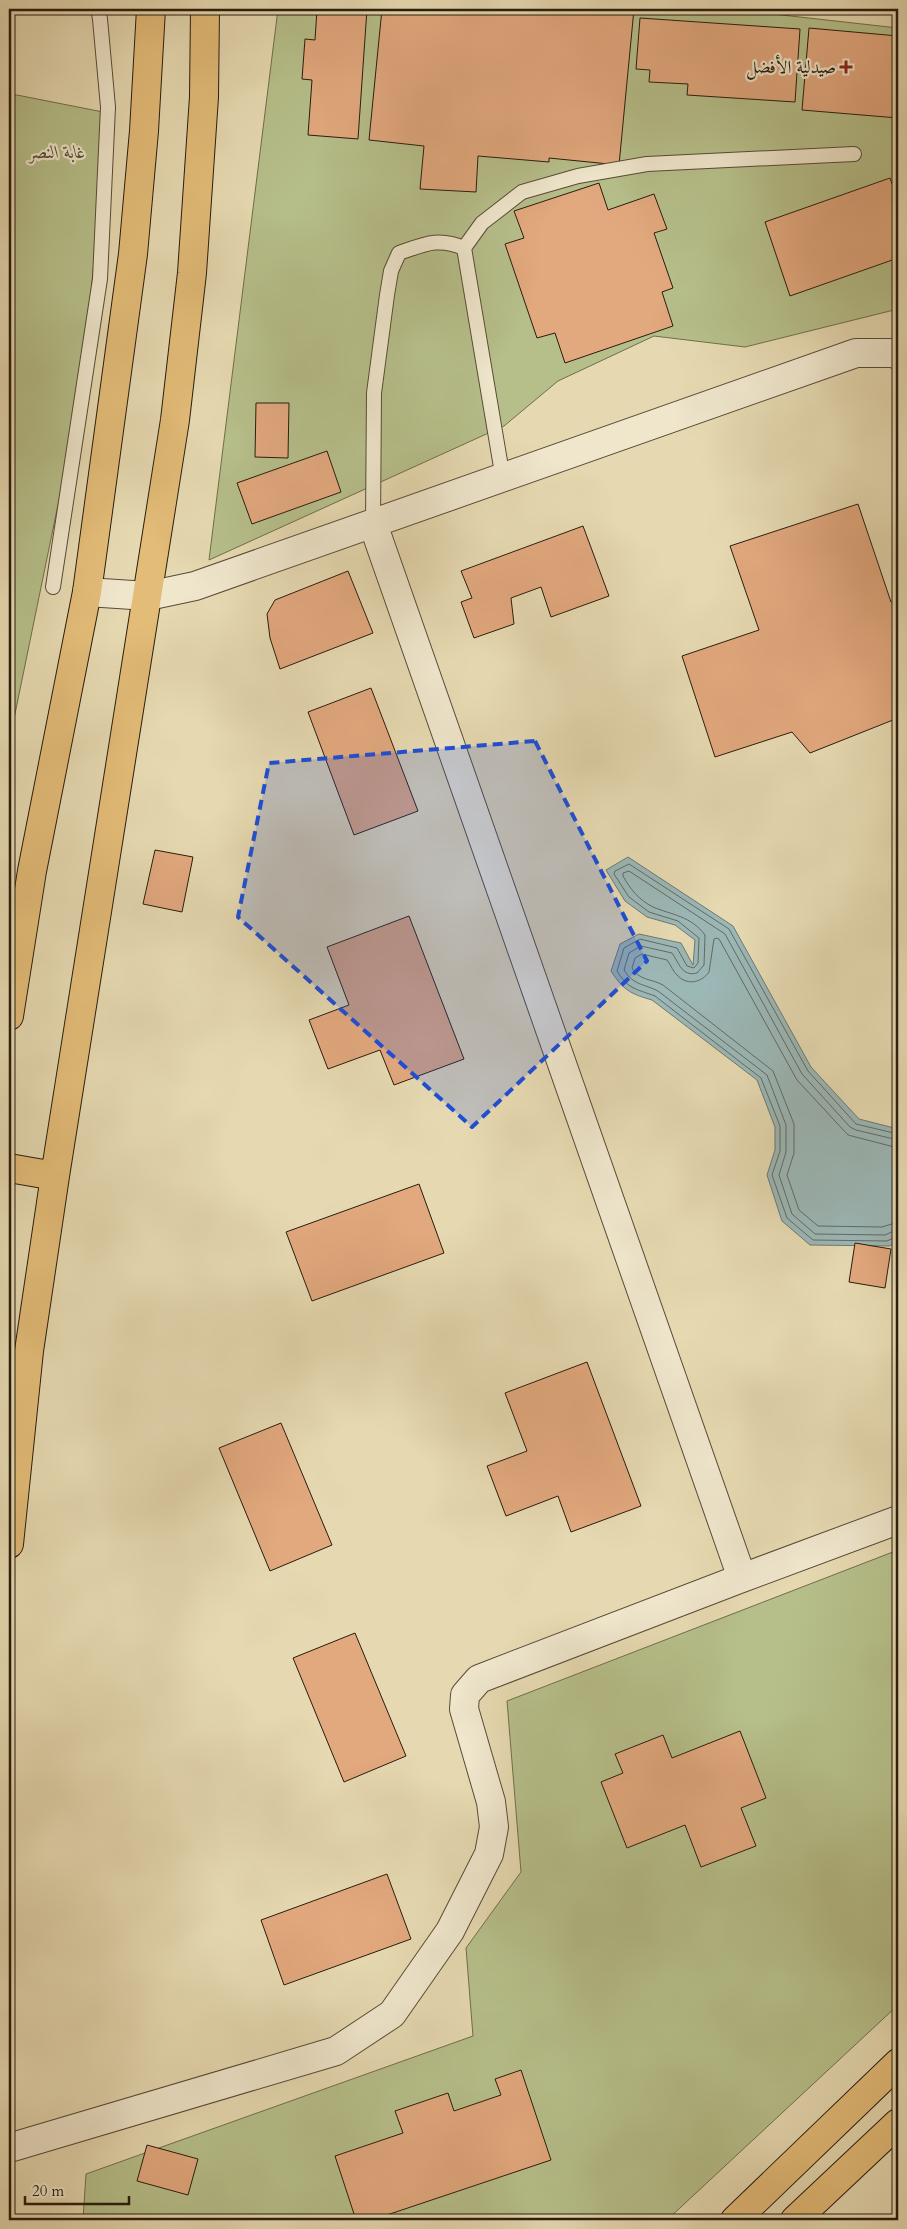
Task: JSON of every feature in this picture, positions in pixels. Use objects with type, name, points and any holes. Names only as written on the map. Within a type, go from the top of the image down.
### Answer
[{"type":"main road","points":[[9,1016],[32,871],[87,592],[133,254],[144,131],[151,9]]},
{"type":"main road","points":[[9,1544],[29,1351],[175,420],[192,272],[204,97],[205,9]]},
{"type":"main road","points":[[9,1168],[55,1176]]},
{"type":"main road","points":[[736,2220],[898,2063]]},
{"type":"main road","points":[[795,2220],[898,2123]]},
{"type":"street","points":[[87,592],[148,596],[195,586],[856,353],[893,353],[898,355]]},
{"type":"street","points":[[373,524],[742,1578]]},
{"type":"street","points":[[9,2148],[336,2051],[392,2014],[450,1931],[489,1854],[494,1827],[491,1802],[464,1709],[465,1696],[479,1679],[898,1520]]},
{"type":"lane","points":[[53,587],[100,280],[108,107],[98,9]]},
{"type":"lane","points":[[503,479],[464,248],[482,224],[522,192],[578,176],[646,164],[854,154]]},
{"type":"lane","points":[[373,524],[374,393],[391,271],[399,253],[424,244],[448,241],[464,248]]},
{"type":"highlighted area","points":[[535,741],[647,961],[472,1127],[238,917],[269,763]]},
{"type":"green space","points":[[278,9],[728,9],[898,28],[898,309],[745,347],[654,336],[558,381],[504,426],[209,560]]},
{"type":"green space","name":"غابة النصر","points":[[17,95],[108,113],[82,388],[9,743],[9,96]]},
{"type":"green space","points":[[898,1550],[898,2005],[667,2220],[83,2220],[86,2174],[473,2036],[466,1948],[521,1872],[507,1701]]},
{"type":"water","points":[[628,857],[733,926],[811,1067],[859,1119],[898,1129],[898,1239],[890,1246],[810,1245],[782,1221],[767,1175],[775,1150],[775,1127],[757,1080],[652,1000],[638,996],[628,990],[615,977],[611,971],[620,944],[639,934],[681,943],[693,965],[695,940],[675,925],[647,917],[625,901],[606,870]]},
{"type":"building","points":[[317,9],[367,9],[358,139],[308,135],[312,80],[302,79],[305,39],[315,40]]},
{"type":"building","points":[[382,9],[634,9],[619,165],[549,158],[549,162],[478,156],[476,192],[420,189],[424,146],[369,140]]},
{"type":"building","points":[[640,18],[800,29],[795,102],[687,95],[688,84],[649,82],[650,70],[636,69]]},
{"type":"building","points":[[809,28],[898,36],[898,118],[802,110]]},
{"type":"building","points":[[890,178],[898,201],[898,258],[790,296],[765,222]]},
{"type":"building","points":[[599,183],[608,210],[654,194],[667,229],[654,233],[673,288],[662,292],[673,326],[565,363],[555,333],[537,338],[505,244],[524,238],[514,211]]},
{"type":"building","points":[[256,403],[289,403],[288,458],[255,457]]},
{"type":"building","points":[[327,451],[341,492],[252,524],[237,483]]},
{"type":"building","points":[[858,504],[891,602],[898,600],[898,718],[810,753],[792,732],[715,757],[682,656],[759,630],[730,546]]},
{"type":"building","points":[[583,526],[609,596],[551,617],[541,587],[511,598],[514,624],[474,638],[461,602],[472,598],[461,571]]},
{"type":"building","points":[[348,571],[373,633],[280,669],[270,638],[267,614],[275,600]]},
{"type":"building","points":[[371,688],[418,811],[354,835],[308,712]]},
{"type":"building","points":[[155,850],[193,857],[182,912],[143,904]]},
{"type":"building","points":[[409,916],[464,1059],[394,1085],[380,1050],[328,1069],[309,1020],[349,1005],[327,947]]},
{"type":"building","points":[[419,1184],[444,1253],[312,1301],[286,1232]]},
{"type":"building","points":[[855,1243],[891,1249],[885,1288],[849,1282]]},
{"type":"building","points":[[587,1362],[641,1506],[571,1532],[558,1496],[506,1516],[487,1466],[527,1451],[505,1393]]},
{"type":"building","points":[[281,1423],[332,1545],[270,1571],[219,1448]]},
{"type":"building","points":[[355,1633],[406,1756],[344,1782],[293,1658]]},
{"type":"building","points":[[740,1731],[766,1798],[741,1808],[756,1846],[701,1867],[685,1825],[627,1848],[601,1782],[623,1773],[615,1754],[663,1735],[672,1758]]},
{"type":"building","points":[[387,1874],[411,1939],[284,1985],[261,1920]]},
{"type":"building","points":[[521,2070],[551,2160],[372,2220],[356,2220],[335,2156],[403,2133],[395,2111],[448,2093],[454,2111],[501,2095],[495,2079]]},
{"type":"building","points":[[147,2145],[198,2159],[188,2195],[137,2181]]},
{"type":"place","name":"صيدلية الأفضل","points":[[846,67]]}]
